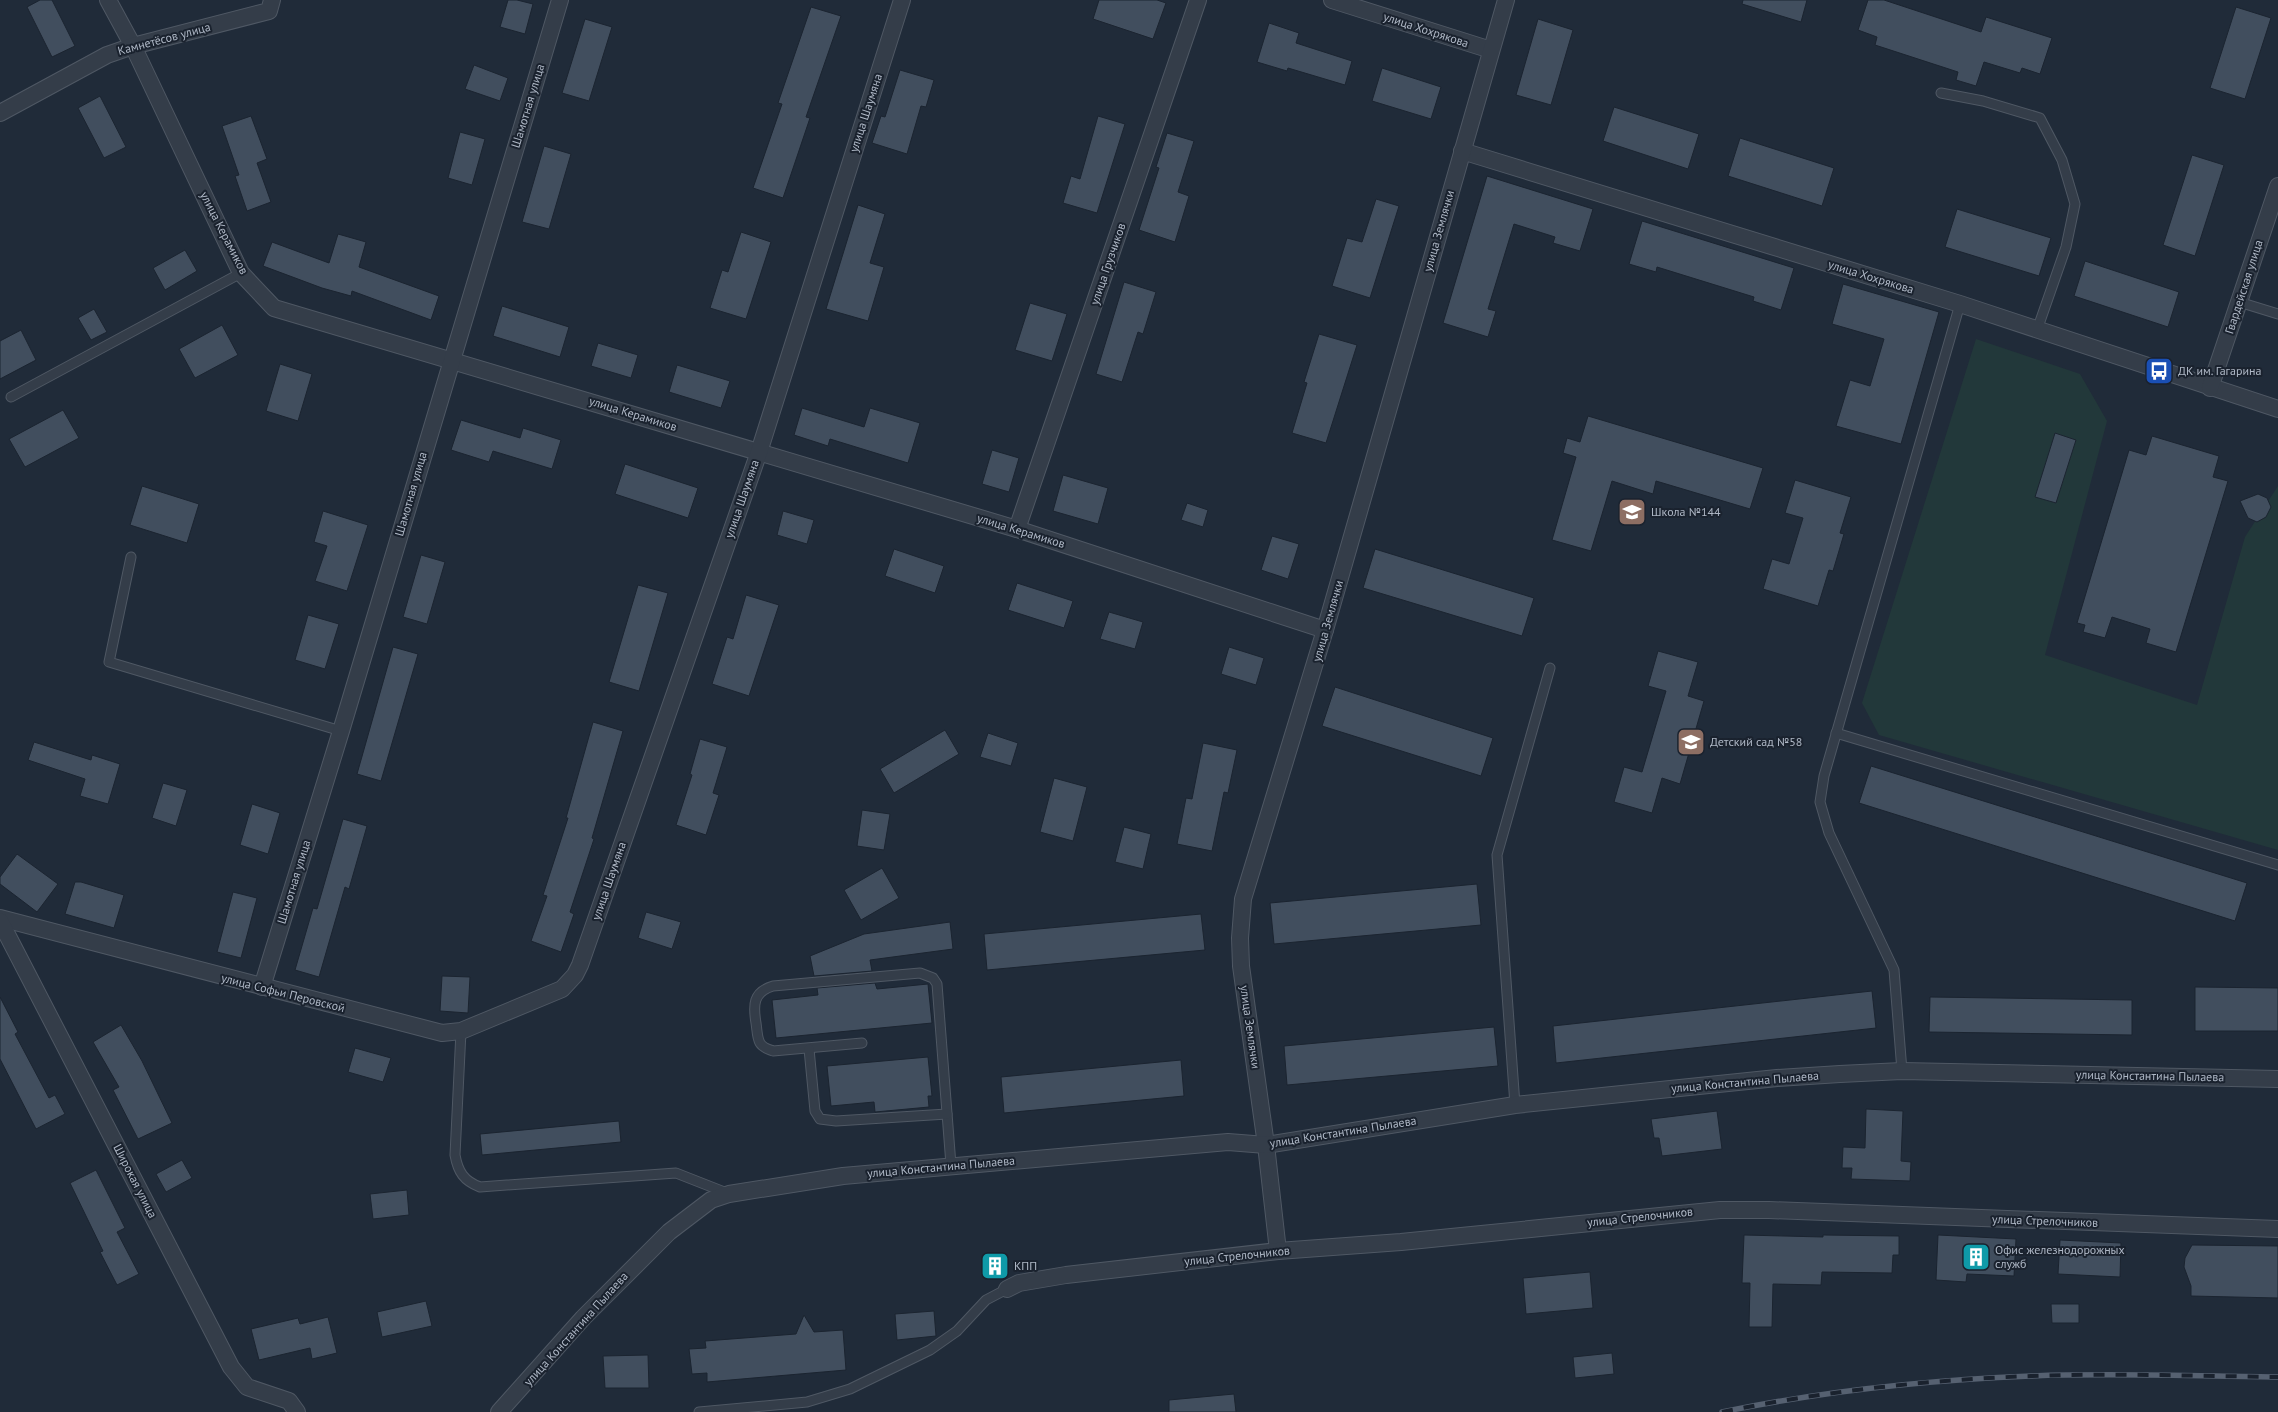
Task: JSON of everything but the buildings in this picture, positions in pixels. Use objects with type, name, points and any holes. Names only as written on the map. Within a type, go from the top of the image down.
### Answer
[{"type":"street","name":"улица Керамиков","points":[[108,0],[134,46],[241,273],[274,308],[451,359],[1018,529],[1325,630]]},
{"type":"street","name":"Камнетёсов улица","points":[[0,113],[107,55],[134,46],[268,11],[272,0]]},
{"type":"street","name":"Шамотная улица","points":[[262,987],[341,731],[560,0]]},
{"type":"street","name":"улица Шаумяна","points":[[562,989],[575,975],[580,965],[759,452],[902,0]]},
{"type":"street","name":"улица Грузчиков","points":[[1018,529],[1198,0]]},
{"type":"street","name":"улица Хохрякова","points":[[1332,0],[1491,50]]},
{"type":"street","name":"улица Землячки","points":[[1278,1251],[1266,1145],[1241,966],[1240,919],[1243,899],[1325,630],[1506,0]]},
{"type":"street","name":"улица Хохрякова","points":[[1462,151],[1960,304],[2278,409]]},
{"type":"street","name":"Гвардейская улица","points":[[2210,388],[2278,186]]},
{"type":"street","name":"улица Софьи Перовской","points":[[0,920],[436,1032],[453,1033],[461,1031],[562,989]]},
{"type":"street","name":"Широкая улица","points":[[0,920],[231,1367],[247,1386],[289,1401],[297,1412]]},
{"type":"street","name":"улица Константина Пылаева","points":[[499,1412],[583,1318],[669,1232],[711,1200],[729,1194],[843,1176],[951,1165],[1228,1142],[1266,1145],[1515,1105],[1776,1078],[1902,1071],[2278,1079]]},
{"type":"street","name":"улица Стрелочников","points":[[1006,1289],[1049,1277],[1278,1251],[1401,1242],[1720,1210],[1769,1210],[2278,1229]]},
{"type":"lane","points":[[1941,93],[1983,101],[2040,118],[2062,160],[2076,204],[2066,247],[2036,330]]},
{"type":"lane","points":[[11,397],[241,273]]},
{"type":"lane","points":[[2239,302],[2278,314]]},
{"type":"lane","points":[[1902,1071],[1894,970],[1828,833],[1820,802],[1824,776],[1836,733],[1960,304]]},
{"type":"lane","points":[[131,557],[110,662],[341,731]]},
{"type":"lane","points":[[1515,1105],[1497,855],[1550,668]]},
{"type":"lane","points":[[1836,733],[2278,865]]},
{"type":"lane","points":[[862,1043],[778,1052],[761,1044],[753,1007],[758,994],[764,988],[773,986],[920,973],[928,974],[937,984],[951,1165]]},
{"type":"lane","points":[[461,1031],[454,1155],[457,1168],[470,1183],[480,1186],[676,1173],[729,1194]]},
{"type":"lane","points":[[809,1049],[815,1111],[820,1119],[836,1122],[947,1114]]},
{"type":"lane","points":[[698,1412],[807,1402],[850,1389],[930,1350],[957,1331],[986,1300],[1006,1289]]},
{"type":"green space","points":[[1976,339],[2080,374],[2107,421],[2045,655],[2197,705],[2245,537],[2278,486],[2278,850],[1879,735],[1862,703]]},
{"type":"railway","points":[[1722,1412],[1837,1392],[1992,1378],[2093,1375],[2278,1377]]},
{"type":"place","name":"ДК им. Гагарина","points":[[2159,371]]},
{"type":"place","name":"Школа №144","points":[[1632,512]]},
{"type":"place","name":"Детский сад №58","points":[[1691,742]]},
{"type":"place","name":"Офис железнодорожных служб","points":[[1976,1257]]},
{"type":"place","name":"КПП","points":[[995,1266]]}]
